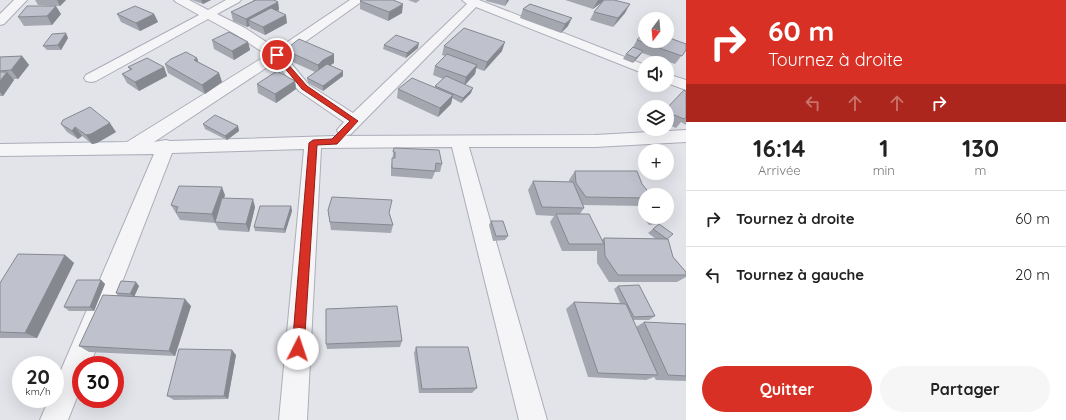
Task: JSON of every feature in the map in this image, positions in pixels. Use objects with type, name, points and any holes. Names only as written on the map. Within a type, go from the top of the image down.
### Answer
[{"type":"street","points":[[0,21],[21,0]]},
{"type":"street","points":[[180,0],[240,31],[277,55],[304,88],[354,121]]},
{"type":"street","points":[[91,78],[235,0]]},
{"type":"street","points":[[131,148],[277,55],[358,0]]},
{"type":"street","points":[[293,420],[324,142],[354,121],[471,1],[507,9],[638,67]]},
{"type":"street","points":[[674,81],[686,85]]},
{"type":"street","points":[[0,150],[131,148],[324,142],[595,141],[686,136]]},
{"type":"street","points":[[459,141],[533,420]]},
{"type":"street","points":[[54,420],[166,146]]},
{"type":"building","points":[[256,0],[274,0],[278,2],[246,19],[231,12]]},
{"type":"building","points":[[393,0],[403,4],[389,12],[360,1]]},
{"type":"building","points":[[604,0],[614,0],[630,4],[618,18],[594,12]]},
{"type":"building","points":[[530,4],[572,18],[565,24],[523,9]]},
{"type":"building","points":[[27,6],[56,6],[47,16],[18,17]]},
{"type":"building","points":[[135,6],[154,14],[136,23],[117,14]]},
{"type":"building","points":[[271,8],[286,15],[263,27],[248,20]]},
{"type":"building","points":[[464,28],[505,42],[487,62],[444,46]]},
{"type":"building","points":[[229,32],[248,42],[232,51],[212,40]]},
{"type":"building","points":[[66,33],[58,45],[43,46],[52,34]]},
{"type":"building","points":[[396,35],[419,43],[407,53],[384,45]]},
{"type":"building","points":[[299,39],[334,54],[323,60],[318,65],[285,50]]},
{"type":"building","points":[[674,40],[686,44],[686,50],[682,56],[660,48],[674,48]]},
{"type":"building","points":[[633,47],[643,51],[636,58],[626,54]]},
{"type":"building","points":[[186,52],[197,58],[194,60],[219,73],[202,85],[165,64],[171,59]]},
{"type":"building","points":[[447,54],[477,65],[466,77],[435,66]]},
{"type":"building","points":[[22,56],[11,70],[0,71],[0,57]]},
{"type":"building","points":[[147,58],[164,67],[135,82],[122,74],[132,69],[128,67]]},
{"type":"building","points":[[327,64],[343,71],[323,86],[307,78]]},
{"type":"building","points":[[277,71],[295,81],[275,94],[257,84]]},
{"type":"building","points":[[0,72],[7,72],[0,81]]},
{"type":"building","points":[[446,76],[473,88],[463,98],[435,86]]},
{"type":"building","points":[[412,78],[453,95],[440,108],[398,89]]},
{"type":"building","points":[[684,90],[686,91],[686,117],[684,119],[674,115],[674,101]]},
{"type":"building","points":[[90,107],[110,123],[91,134],[86,135],[75,127],[72,131],[61,124],[63,120]]},
{"type":"building","points":[[215,115],[238,126],[225,136],[203,124]]},
{"type":"building","points":[[394,148],[439,150],[442,164],[436,163],[435,171],[392,168],[392,158],[395,158],[395,152],[393,152]]},
{"type":"building","points":[[575,171],[637,171],[638,180],[640,180],[645,188],[638,188],[638,198],[586,197],[576,183]]},
{"type":"building","points":[[533,181],[573,182],[584,208],[542,207]]},
{"type":"building","points":[[179,186],[222,187],[212,214],[176,212],[178,207],[171,205]]},
{"type":"building","points":[[332,197],[392,200],[389,213],[393,225],[330,222],[328,210]]},
{"type":"building","points":[[222,198],[253,199],[246,224],[215,222]]},
{"type":"building","points":[[260,206],[291,206],[284,229],[254,227]]},
{"type":"building","points":[[556,214],[589,214],[604,244],[569,244]]},
{"type":"building","points":[[491,221],[503,221],[508,236],[496,236]]},
{"type":"building","points":[[659,224],[673,234],[667,239],[653,229]]},
{"type":"building","points":[[604,238],[668,239],[673,257],[686,272],[686,275],[618,275],[605,256]]},
{"type":"building","points":[[18,254],[65,255],[25,333],[0,332],[0,283]]},
{"type":"building","points":[[77,280],[101,280],[90,307],[64,307]]},
{"type":"building","points":[[121,281],[136,282],[130,294],[116,293]]},
{"type":"building","points":[[639,285],[655,316],[634,317],[618,286]]},
{"type":"building","points":[[103,295],[185,299],[169,351],[79,346]]},
{"type":"building","points":[[574,302],[626,304],[658,375],[598,373]]},
{"type":"building","points":[[397,306],[402,341],[326,344],[326,309]]},
{"type":"building","points":[[644,322],[686,324],[686,376],[668,375]]},
{"type":"building","points":[[416,347],[468,347],[477,388],[422,389]]},
{"type":"building","points":[[179,349],[232,350],[224,396],[167,396]]},
{"type":"route","points":[[277,55],[304,88],[354,121],[334,142],[313,143],[298,349]]}]
